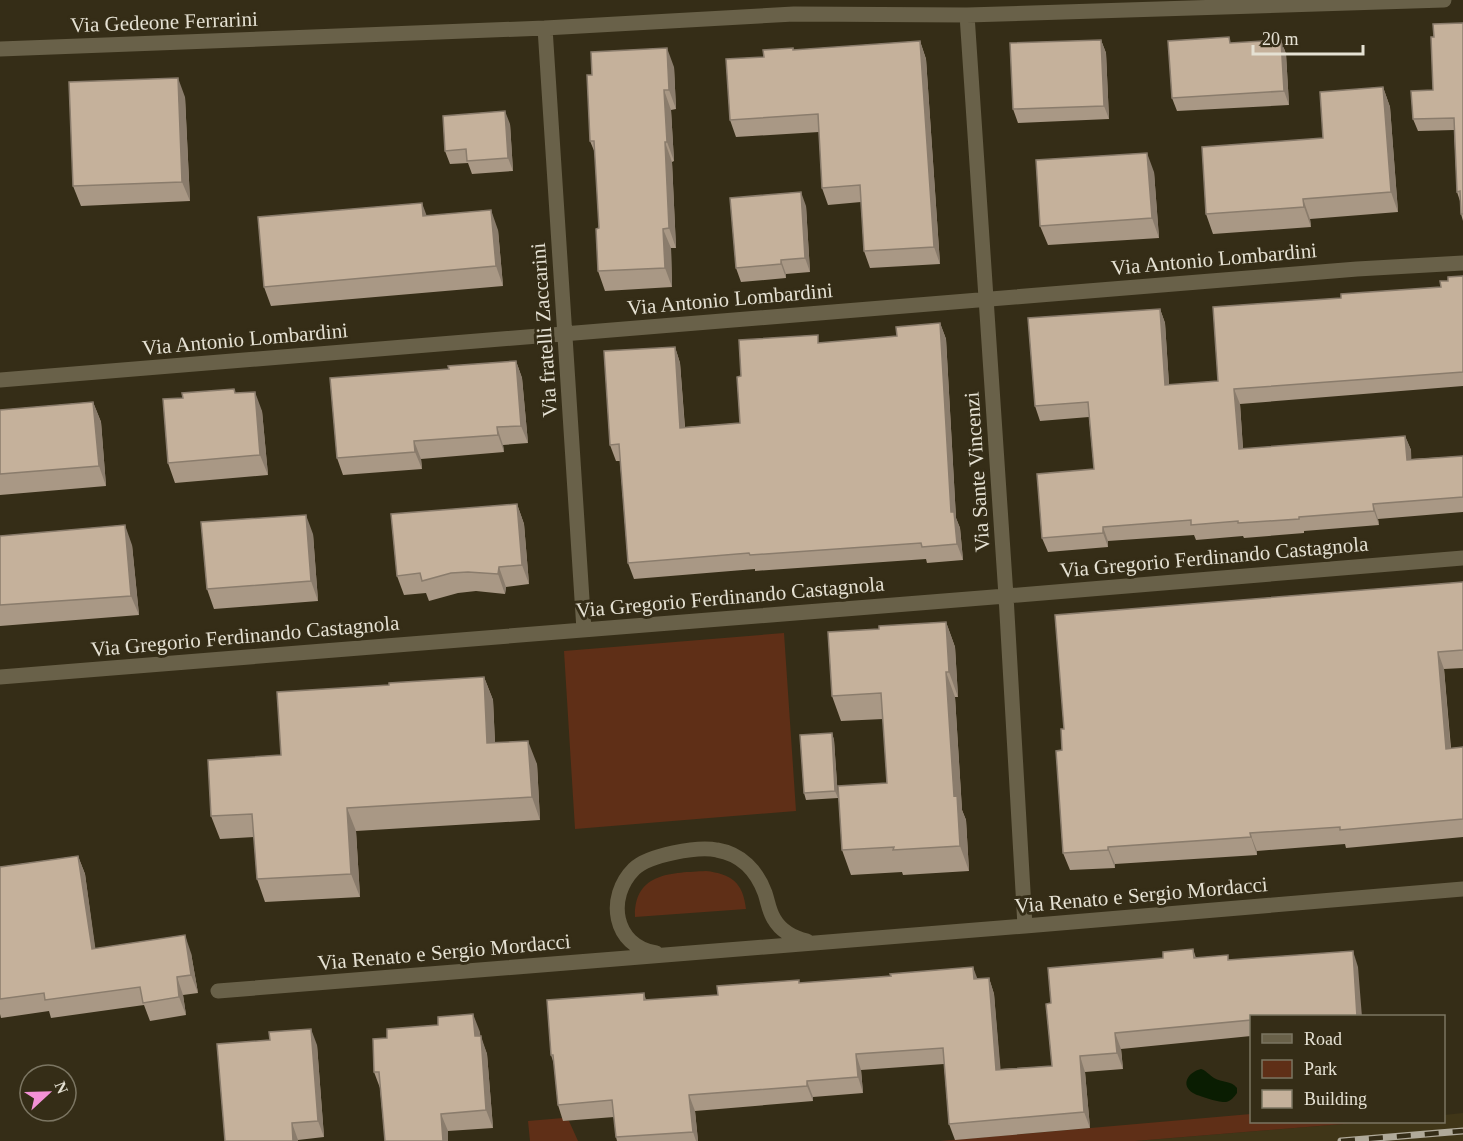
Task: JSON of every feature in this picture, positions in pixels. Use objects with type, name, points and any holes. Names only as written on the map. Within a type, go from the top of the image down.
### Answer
[{"type":"street","name":"Via Gedeone Ferrarini","points":[[0,49],[545,28],[794,7],[967,15],[1444,0]]},
{"type":"street","name":"Via Sante Vincenzi","points":[[967,15],[1006,596],[1025,926]]},
{"type":"street","name":"Via fratelli Zaccarini","points":[[545,28],[584,630]]},
{"type":"street","name":"Via Antonio Lombardini","points":[[0,380],[1357,268],[1463,263]]},
{"type":"street","name":"Via Gregorio Ferdinando Castagnola","points":[[0,677],[1463,558]]},
{"type":"street","name":"Via Renato e Sergio Mordacci","points":[[673,954],[650,952],[630,942],[620,924],[618,912],[620,891],[626,879],[643,861],[667,854],[700,850],[714,849],[726,852],[747,864],[761,883],[773,918],[780,927],[799,939],[822,942]]},
{"type":"street","name":"Via Renato e Sergio Mordacci","points":[[218,991],[1463,889]]},
{"type":"shaded area","points":[[1201,1069],[1217,1080],[1235,1085],[1237,1093],[1234,1097],[1223,1102],[1209,1099],[1189,1090],[1187,1079],[1192,1073]]},
{"type":"shaded area","points":[[1463,1113],[1463,1141],[1135,1141],[1355,1123],[1445,1123],[1445,1115]]},
{"type":"green space","points":[[784,633],[796,811],[575,829],[564,651]]},
{"type":"green space","points":[[706,871],[722,874],[734,881],[742,892],[746,909],[635,917],[636,902],[648,883],[668,875]]},
{"type":"green space","points":[[1250,1114],[1250,1123],[1355,1123],[1135,1141],[940,1141]]},
{"type":"green space","points":[[563,1118],[563,1121],[569,1121],[578,1141],[530,1141],[528,1121]]},
{"type":"building","points":[[1463,23],[1463,214],[1461,214],[1460,191],[1457,192],[1454,118],[1413,119],[1411,91],[1433,90],[1431,37],[1434,37],[1433,24]]},
{"type":"building","points":[[1229,37],[1230,43],[1281,40],[1284,91],[1172,98],[1168,41]]},
{"type":"building","points":[[1101,40],[1104,106],[1013,109],[1010,43]]},
{"type":"building","points":[[920,41],[934,247],[864,251],[860,185],[822,188],[818,114],[730,120],[726,59],[764,57],[763,50]]},
{"type":"building","points":[[667,48],[669,90],[664,90],[669,228],[663,229],[665,268],[598,271],[596,229],[599,228],[594,141],[590,141],[587,75],[592,75],[591,52]]},
{"type":"building","points":[[178,78],[182,182],[73,186],[69,82]]},
{"type":"building","points":[[1383,87],[1391,192],[1303,199],[1304,207],[1206,214],[1202,147],[1323,138],[1320,92]]},
{"type":"building","points":[[505,111],[508,158],[467,161],[466,149],[445,151],[443,116]]},
{"type":"building","points":[[1147,153],[1152,218],[1040,226],[1036,160]]},
{"type":"building","points":[[801,192],[805,258],[781,260],[781,264],[736,268],[730,198]]},
{"type":"building","points":[[422,203],[423,216],[491,210],[496,266],[264,287],[258,217]]},
{"type":"building","points":[[1463,276],[1463,372],[1234,389],[1239,449],[1405,436],[1407,460],[1463,456],[1463,497],[1373,504],[1374,511],[1299,517],[1299,519],[1191,525],[1191,520],[1103,527],[1103,533],[1042,538],[1037,474],[1094,469],[1088,402],[1035,406],[1028,318],[1160,309],[1165,385],[1218,381],[1213,307],[1341,298],[1341,294],[1441,287],[1440,281],[1448,281],[1448,277]]},
{"type":"building","points":[[940,323],[951,512],[954,512],[957,544],[922,547],[921,543],[628,563],[619,444],[610,445],[604,351],[675,347],[680,428],[740,423],[737,377],[741,376],[739,340],[818,335],[818,343],[897,336],[896,327]]},
{"type":"building","points":[[516,361],[521,426],[497,427],[498,435],[414,441],[415,452],[337,458],[330,378],[449,369],[448,366]]},
{"type":"building","points":[[234,389],[235,393],[255,392],[260,455],[168,463],[163,399],[183,398],[182,393]]},
{"type":"building","points":[[93,402],[99,466],[0,474],[0,410]]},
{"type":"building","points":[[517,504],[522,565],[499,567],[498,574],[451,573],[422,581],[420,573],[397,576],[391,514]]},
{"type":"building","points":[[306,515],[311,581],[207,589],[201,522]]},
{"type":"building","points":[[125,525],[131,596],[0,605],[0,536]]},
{"type":"building","points":[[1463,582],[1463,650],[1438,652],[1446,749],[1463,747],[1463,819],[1340,830],[1340,827],[1250,833],[1251,837],[1108,847],[1108,850],[1063,853],[1056,751],[1062,750],[1061,729],[1064,729],[1055,615]]},
{"type":"building","points":[[946,622],[949,672],[946,672],[954,796],[957,795],[960,846],[842,850],[838,786],[887,783],[881,693],[832,696],[828,632]]},
{"type":"building","points":[[484,677],[487,743],[528,741],[532,797],[347,808],[351,874],[257,879],[252,814],[211,816],[208,760],[281,755],[277,692]]},
{"type":"building","points":[[832,733],[835,791],[804,793],[800,735]]},
{"type":"building","points":[[78,856],[92,949],[185,935],[191,975],[177,977],[179,997],[143,1003],[140,987],[45,1000],[44,993],[0,999],[0,867]]},
{"type":"building","points":[[1193,949],[1194,958],[1228,955],[1228,960],[1353,951],[1357,1015],[1250,1015],[1250,1020],[1115,1033],[1117,1053],[1080,1056],[1084,1112],[949,1124],[943,1048],[856,1054],[858,1077],[807,1081],[807,1086],[689,1095],[693,1132],[616,1137],[612,1100],[558,1105],[547,1000],[644,993],[644,1000],[718,995],[717,986],[799,980],[799,983],[973,967],[974,979],[989,978],[996,1070],[1052,1066],[1046,1004],[1051,1003],[1048,968],[1163,958],[1163,952]]},
{"type":"building","points":[[473,1014],[475,1036],[481,1036],[486,1110],[441,1114],[443,1141],[385,1141],[379,1072],[374,1072],[373,1039],[387,1038],[387,1029],[438,1025],[438,1017]]},
{"type":"building","points":[[311,1029],[318,1121],[292,1123],[293,1141],[225,1141],[217,1044],[270,1040],[269,1032]]},
{"type":"railway","points":[[1341,1141],[1463,1131]]}]
